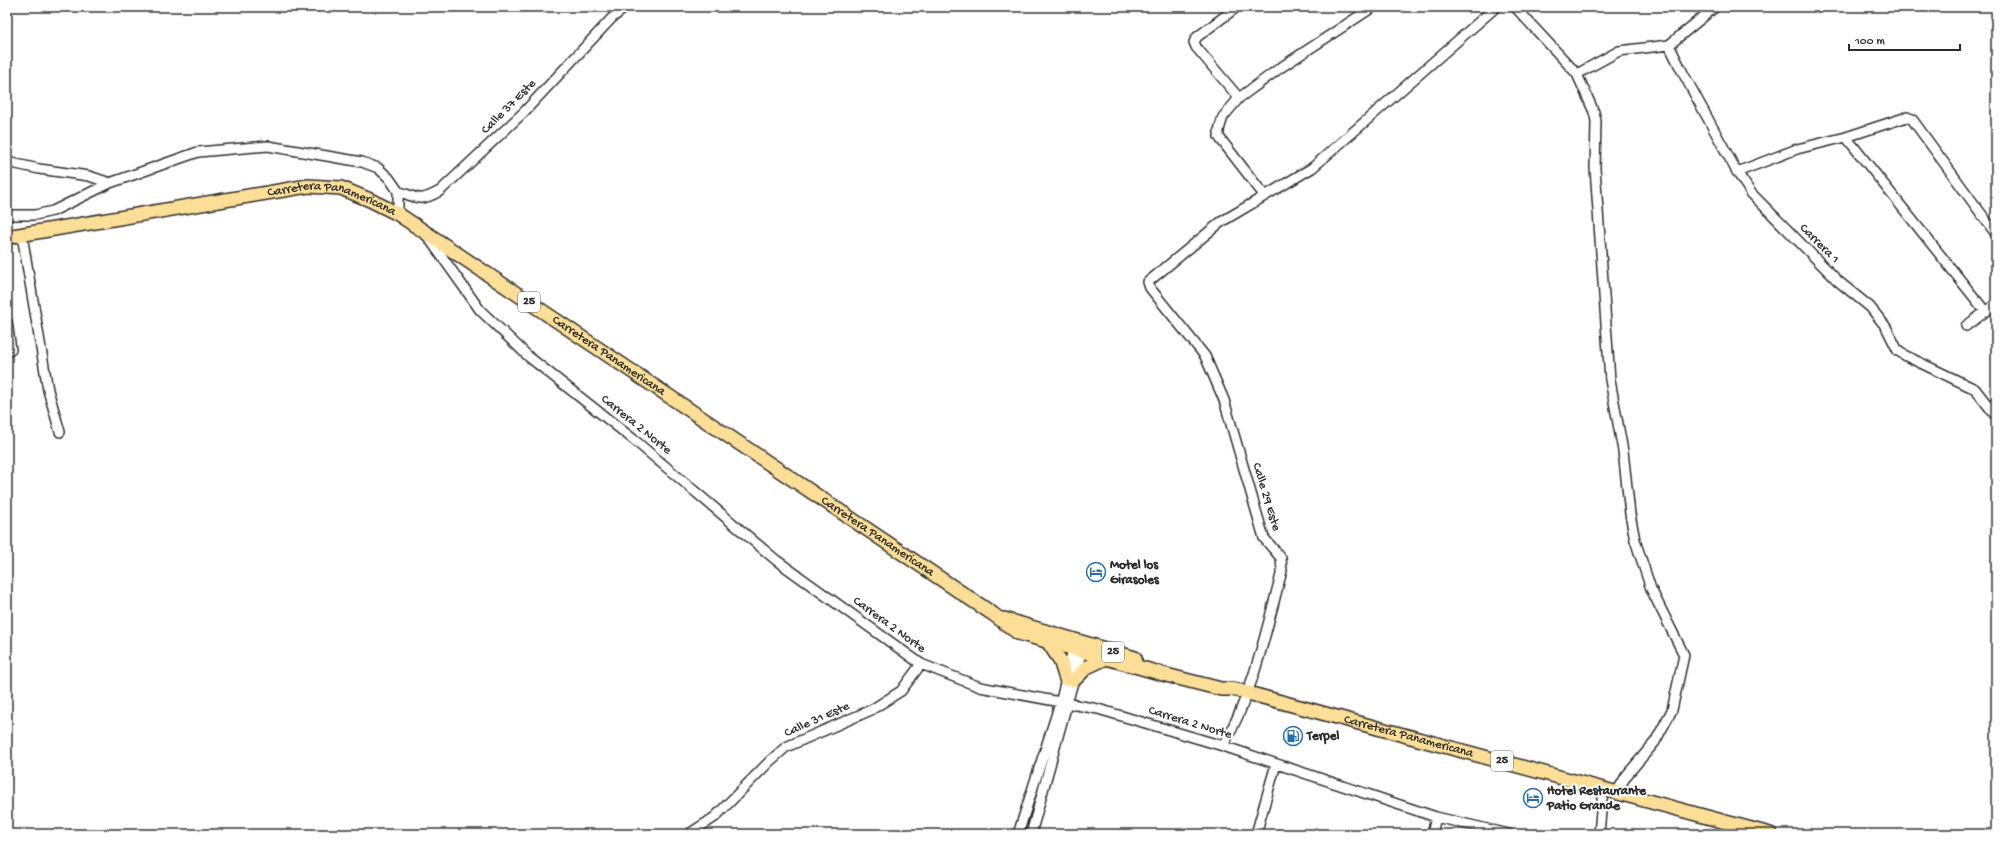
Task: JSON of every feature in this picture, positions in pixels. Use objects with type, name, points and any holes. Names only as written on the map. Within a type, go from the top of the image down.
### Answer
[{"type":"highway","name":"Carretera Panamericana","points":[[7,237],[308,186],[341,188],[398,214],[993,614],[1018,633],[1048,642],[1078,646],[1223,681],[1233,689]]},
{"type":"highway","name":"Carretera Panamericana","points":[[993,614],[1078,646],[1104,659],[1221,689],[1233,689],[1249,693],[1770,834]]},
{"type":"highway","points":[[1048,642],[1060,660],[1070,680],[1087,667],[1104,659]]},
{"type":"street","name":"Calle 37 Este","points":[[398,191],[414,198],[426,199],[440,191],[524,112],[612,18],[626,7]]},
{"type":"street","points":[[1237,7],[1197,37],[1194,42],[1196,47],[1239,98]]},
{"type":"street","points":[[1373,7],[1280,68],[1239,98],[1227,110],[1219,130],[1219,137],[1264,195],[1312,168],[1496,7]]},
{"type":"street","points":[[1515,7],[1577,74],[1594,112],[1596,121],[1595,168],[1610,380],[1623,451],[1630,514],[1635,540],[1651,589],[1666,622],[1680,644],[1684,655],[1684,664],[1672,710],[1655,742],[1626,776],[1617,792]]},
{"type":"street","points":[[1577,74],[1619,51],[1669,45],[1715,7]]},
{"type":"street","name":"Carrera 1","points":[[1669,45],[1737,172],[1762,206],[1838,281],[1870,307],[1880,318],[1898,350],[1906,356],[1974,389],[1981,394],[1996,416]]},
{"type":"street","points":[[1737,172],[1797,149],[1846,137],[1907,117],[1912,119],[1996,234]]},
{"type":"street","points":[[1846,137],[1985,311]]},
{"type":"street","points":[[7,215],[35,215],[53,211],[110,183],[198,152],[268,146],[362,162],[378,168],[389,178],[398,191],[398,214]]},
{"type":"street","points":[[7,162],[39,169],[88,176],[110,183]]},
{"type":"street","name":"Calle 29 Este","points":[[1223,746],[1237,722],[1249,693],[1282,571],[1281,558],[1264,538],[1224,400],[1205,356],[1150,288],[1148,282],[1221,222],[1264,195]]},
{"type":"street","name":"Carrera 2 Norte","points":[[425,232],[480,310],[529,356],[633,439],[776,560],[921,664],[980,687],[1064,701],[1098,709],[1223,746],[1436,817],[1509,834]]},
{"type":"street","points":[[22,235],[48,390],[60,432]]},
{"type":"street","points":[[1966,326],[1996,304]]},
{"type":"street","points":[[7,321],[11,350]]},
{"type":"street","points":[[1031,834],[1078,646]]},
{"type":"street","name":"Calle 31 Este","points":[[689,834],[715,817],[770,761],[786,747],[871,710],[901,691],[921,664]]},
{"type":"street","points":[[1018,834],[1064,701]]},
{"type":"street","points":[[1256,834],[1276,764]]},
{"type":"street","points":[[1599,834],[1603,789]]},
{"type":"street","points":[[1432,834],[1436,817]]},
{"type":"place","name":"Motel los Girasoles","points":[[1096,572]]},
{"type":"place","name":"Terpel","points":[[1293,736]]},
{"type":"place","name":"Hotel Restaurante Patio Grande","points":[[1533,798]]}]
